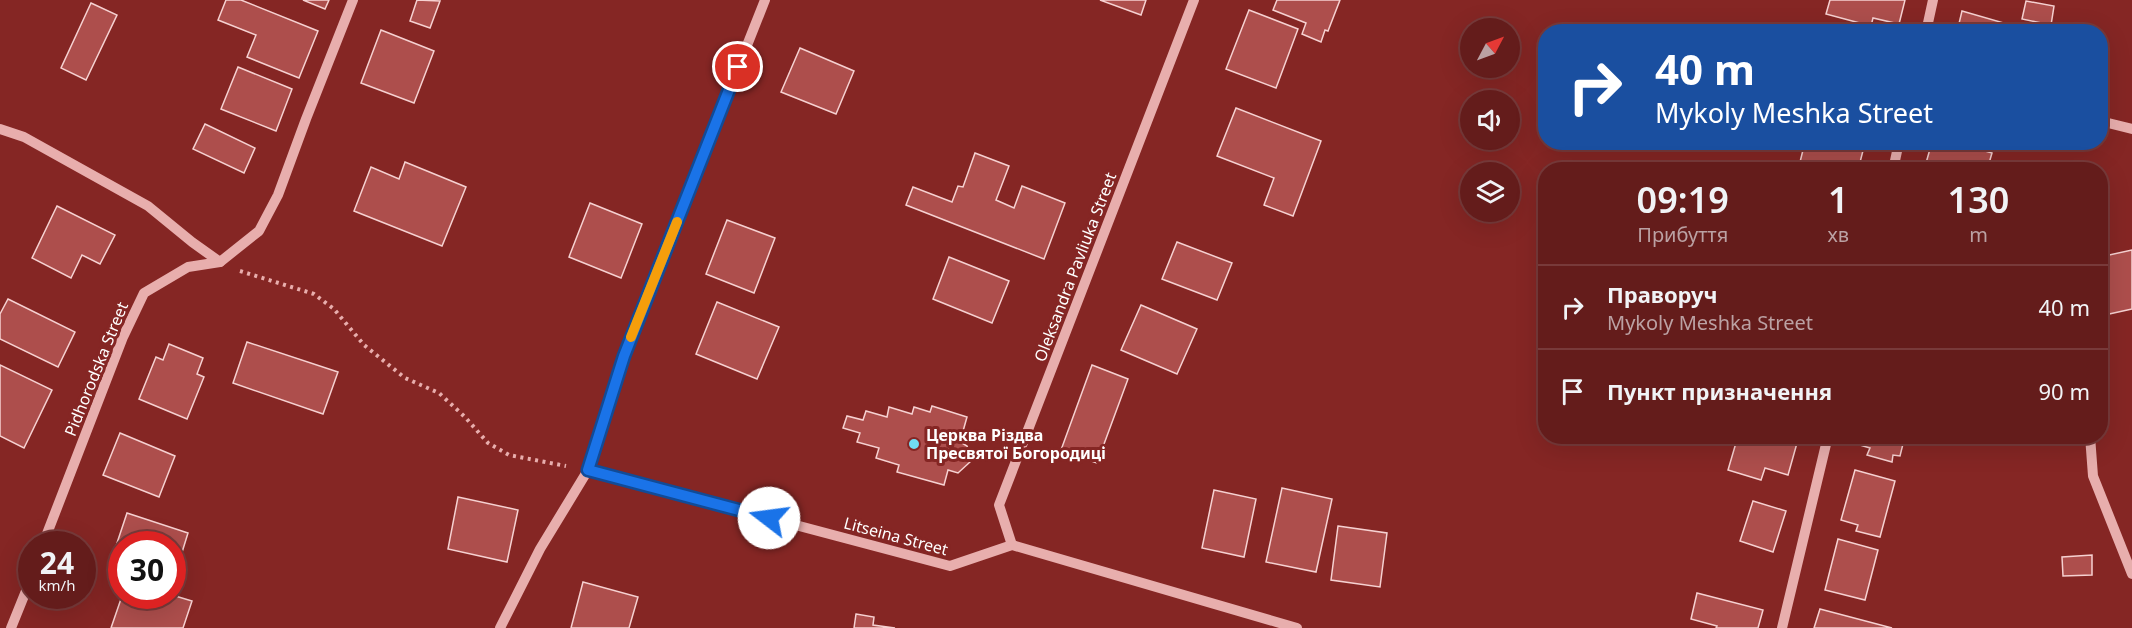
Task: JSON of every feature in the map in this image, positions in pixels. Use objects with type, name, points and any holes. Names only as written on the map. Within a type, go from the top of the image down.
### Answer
[{"type":"street","name":"Pidhorodska Street","points":[[49,531],[123,337],[144,292],[188,267],[220,262],[259,231],[278,195],[353,0]]},
{"type":"street","points":[[500,628],[540,549],[588,470],[624,356],[765,0]]},
{"type":"street","name":"Oleksandra Pavliuka Street","points":[[1012,545],[999,505],[1194,0]]},
{"type":"street","points":[[1928,24],[1934,0]]},
{"type":"street","points":[[2108,124],[2132,129]]},
{"type":"street","points":[[0,129],[24,137],[148,206],[220,262]]},
{"type":"street","points":[[1782,628],[1826,444]]},
{"type":"street","points":[[2091,444],[2093,476],[2132,574]]},
{"type":"street","name":"Litseina Street","points":[[588,470],[950,566],[1012,545]]},
{"type":"street","points":[[1012,545],[1297,628]]},
{"type":"street","points":[[12,628],[19,609]]},
{"type":"path","points":[[220,262],[255,277],[314,294],[334,309],[364,345],[405,378],[439,393],[488,443],[509,455],[588,470]]},
{"type":"building","points":[[226,0],[241,0],[318,31],[299,78],[247,57],[256,35],[218,20]]},
{"type":"building","points":[[303,0],[329,0],[325,9]]},
{"type":"building","points":[[417,0],[440,1],[430,28],[410,21]]},
{"type":"building","points":[[1100,0],[1146,0],[1141,15]]},
{"type":"building","points":[[1277,0],[1340,0],[1328,31],[1325,30],[1321,42],[1302,34],[1306,23],[1273,10]]},
{"type":"building","points":[[1830,0],[1905,0],[1899,24],[1873,18],[1872,24],[1864,24],[1826,14]]},
{"type":"building","points":[[2026,1],[2054,6],[2051,24],[2022,19]]},
{"type":"building","points":[[91,3],[117,15],[86,80],[61,68]]},
{"type":"building","points":[[1249,10],[1298,29],[1276,88],[1226,69]]},
{"type":"building","points":[[1962,11],[2007,24],[1959,24]]},
{"type":"building","points":[[381,30],[434,51],[414,103],[361,83]]},
{"type":"building","points":[[800,48],[854,71],[836,114],[781,92]]},
{"type":"building","points":[[238,67],[292,89],[276,131],[221,109]]},
{"type":"building","points":[[1236,108],[1321,141],[1293,216],[1264,205],[1274,178],[1217,156]]},
{"type":"building","points":[[205,124],[255,148],[244,173],[193,149]]},
{"type":"building","points":[[1803,150],[1863,150],[1860,162],[1800,162]]},
{"type":"building","points":[[1930,150],[1982,150],[1992,153],[1989,162],[1926,162]]},
{"type":"building","points":[[975,153],[1009,166],[996,200],[1014,208],[1022,186],[1065,203],[1044,259],[906,205],[913,187],[952,202],[958,186],[963,187]]},
{"type":"building","points":[[405,162],[466,187],[442,246],[354,211],[371,167],[399,179]]},
{"type":"building","points":[[590,203],[642,224],[621,278],[569,257]]},
{"type":"building","points":[[57,206],[115,235],[100,264],[82,255],[71,278],[32,258]]},
{"type":"building","points":[[727,220],[775,238],[754,293],[706,274]]},
{"type":"building","points":[[1177,242],[1232,263],[1217,300],[1162,279]]},
{"type":"building","points":[[2132,250],[2132,309],[2108,314],[2108,255]]},
{"type":"building","points":[[949,257],[1009,281],[992,323],[933,299]]},
{"type":"building","points":[[8,299],[75,332],[58,367],[0,339],[0,314]]},
{"type":"building","points":[[717,302],[779,327],[757,379],[696,354]]},
{"type":"building","points":[[1141,305],[1197,329],[1177,374],[1121,350]]},
{"type":"building","points":[[247,342],[338,372],[323,414],[233,383]]},
{"type":"building","points":[[169,344],[203,358],[197,374],[204,377],[187,419],[139,399],[156,357],[163,360]]},
{"type":"building","points":[[0,365],[52,390],[24,448],[0,436]]},
{"type":"building","points":[[1092,365],[1128,379],[1097,463],[1061,450]]},
{"type":"building","name":"Церква Різдва Пресвятої Богородиці","points":[[932,406],[967,417],[960,442],[967,446],[970,462],[958,473],[948,470],[944,485],[897,472],[899,465],[876,458],[879,448],[857,442],[860,433],[843,428],[847,416],[863,420],[866,411],[887,417],[889,407],[912,414],[914,407],[930,412]]},
{"type":"building","points":[[120,433],[175,456],[159,497],[103,475]]},
{"type":"building","points":[[1736,444],[1797,444],[1788,475],[1765,468],[1761,480],[1728,470]]},
{"type":"building","points":[[1856,444],[1903,444],[1900,456],[1893,455],[1892,462],[1867,455],[1870,448]]},
{"type":"building","points":[[1855,470],[1895,481],[1880,537],[1856,531],[1858,525],[1841,520]]},
{"type":"building","points":[[1282,488],[1332,499],[1316,572],[1266,562]]},
{"type":"building","points":[[1214,490],[1256,499],[1244,557],[1202,548]]},
{"type":"building","points":[[458,497],[518,510],[507,562],[448,549]]},
{"type":"building","points":[[1753,501],[1786,511],[1773,552],[1740,541]]},
{"type":"building","points":[[127,513],[182,531],[121,531]]},
{"type":"building","points":[[1338,526],[1387,533],[1380,587],[1331,580]]},
{"type":"building","points":[[1838,539],[1878,550],[1865,600],[1825,590]]},
{"type":"building","points":[[2092,555],[2092,575],[2063,576],[2062,557]]},
{"type":"building","points":[[583,582],[638,597],[629,628],[571,628]]},
{"type":"building","points":[[1697,593],[1763,610],[1758,628],[1716,628],[1717,626],[1691,619]]},
{"type":"building","points":[[186,599],[192,601],[183,628],[111,628],[118,609],[186,609]]},
{"type":"building","points":[[1820,609],[1892,628],[1814,628]]},
{"type":"building","points":[[856,614],[874,617],[873,625],[895,628],[854,628]]},
{"type":"slow traffic","points":[[631,337],[677,222]]},
{"type":"place","name":"Церква Різдва Пресвятої Богородиці","points":[[914,444]]},
{"type":"route","points":[[738,67],[624,356],[588,470],[769,518]]}]
